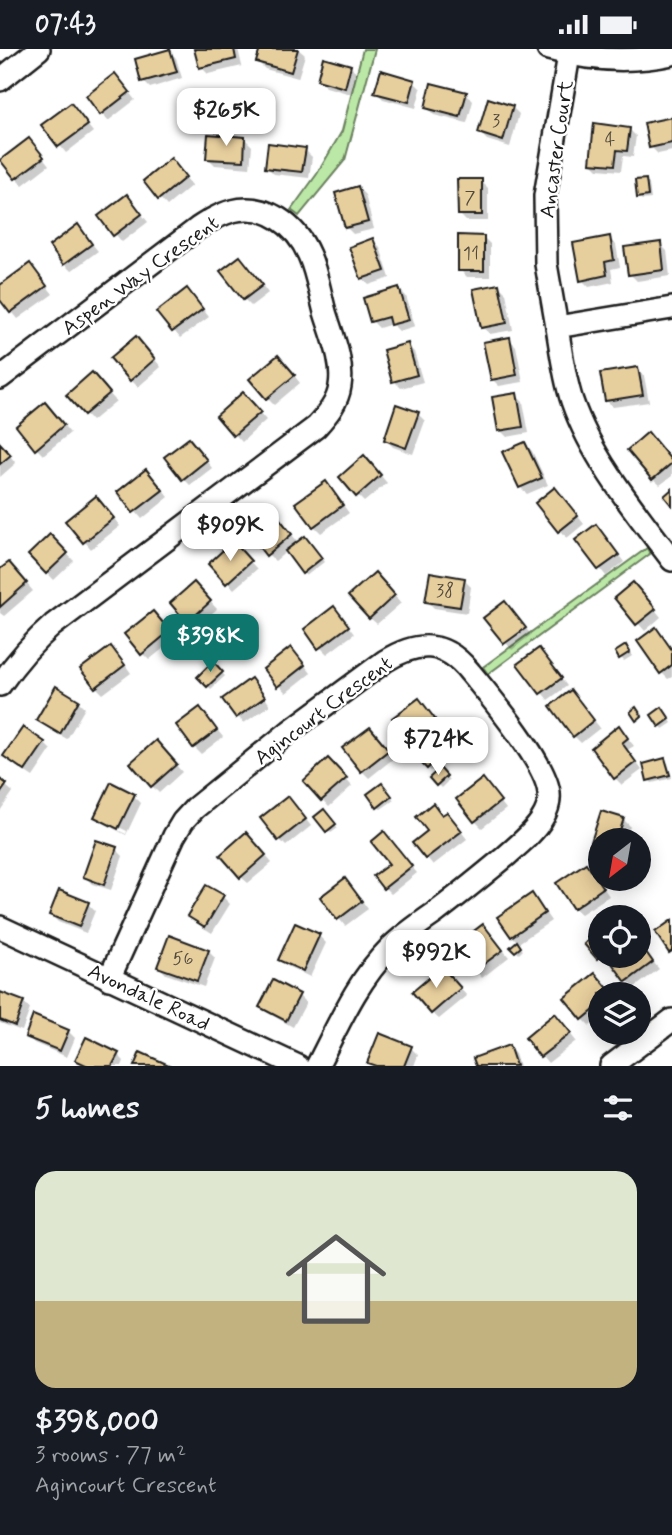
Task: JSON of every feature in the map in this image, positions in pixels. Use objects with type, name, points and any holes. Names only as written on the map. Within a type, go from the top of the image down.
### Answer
[{"type":"street","points":[[0,80],[39,49]]},
{"type":"street","points":[[548,49],[569,55],[614,59],[640,59],[672,54]]},
{"type":"street","name":"Ancaster Court","points":[[569,55],[545,196],[546,264],[566,380],[591,444],[672,560]]},
{"type":"street","name":"Aspen Way Crescent","points":[[0,378],[198,228],[227,212],[247,209],[269,213],[286,223],[296,232],[310,255],[342,371],[338,396],[316,427],[53,625],[17,661],[0,685]]},
{"type":"street","points":[[557,327],[672,308]]},
{"type":"street","name":"Agincourt Crescent","points":[[109,979],[174,836],[195,808],[290,731],[385,661],[419,647],[433,646],[446,650],[466,667],[535,759],[549,785],[547,809],[539,824],[516,847],[387,951],[355,994],[317,1066]]},
{"type":"street","name":"Avondale Road","points":[[0,927],[298,1066]]},
{"type":"street","points":[[611,1066],[672,1020]]},
{"type":"green space","points":[[363,49],[375,49],[345,160],[299,216],[291,210],[317,174],[342,131]]},
{"type":"green space","points":[[647,548],[650,554],[488,674],[483,667]]},
{"type":"building","points":[[170,49],[177,72],[141,82],[135,59]]},
{"type":"building","points":[[194,49],[234,49],[236,59],[199,68]]},
{"type":"building","points":[[260,49],[298,49],[291,72],[256,62]]},
{"type":"building","points":[[323,57],[351,65],[345,88],[317,80]]},
{"type":"building","points":[[381,70],[415,80],[409,102],[374,93]]},
{"type":"building","points":[[115,73],[130,92],[100,115],[86,96]]},
{"type":"building","points":[[431,83],[467,92],[460,117],[425,108]]},
{"type":"building","points":[[488,98],[513,106],[503,141],[478,133]]},
{"type":"building","points":[[71,103],[88,125],[58,147],[41,125]]},
{"type":"building","points":[[672,117],[672,143],[649,148],[644,123]]},
{"type":"building","points":[[594,123],[630,128],[627,151],[617,150],[615,165],[590,163]]},
{"type":"building","points":[[208,134],[245,137],[244,161],[206,159]]},
{"type":"building","points":[[29,138],[44,157],[15,179],[0,160]]},
{"type":"building","points":[[268,143],[306,148],[302,172],[265,168]]},
{"type":"building","points":[[171,158],[186,177],[158,200],[143,181]]},
{"type":"building","points":[[457,179],[482,179],[482,215],[458,215]]},
{"type":"building","points":[[646,179],[648,196],[637,198],[635,180]]},
{"type":"building","points":[[358,186],[368,222],[345,228],[335,193]]},
{"type":"building","points":[[127,194],[142,214],[113,236],[98,216]]},
{"type":"building","points":[[78,224],[92,244],[63,265],[49,246]]},
{"type":"building","points":[[458,235],[484,236],[484,271],[458,271]]},
{"type":"building","points":[[610,236],[614,260],[605,262],[607,275],[580,281],[573,243]]},
{"type":"building","points":[[373,238],[385,271],[361,279],[349,247]]},
{"type":"building","points":[[661,242],[664,270],[628,275],[624,247]]},
{"type":"building","points":[[240,256],[263,285],[243,300],[220,271]]},
{"type":"building","points":[[30,263],[47,286],[10,313],[0,300],[0,285]]},
{"type":"building","points":[[499,284],[507,323],[481,328],[473,289]]},
{"type":"building","points":[[399,287],[409,320],[390,325],[388,317],[370,322],[363,298]]},
{"type":"building","points":[[187,288],[203,309],[172,332],[156,312]]},
{"type":"building","points":[[136,336],[155,359],[130,381],[110,358]]},
{"type":"building","points":[[510,337],[517,375],[491,380],[483,342]]},
{"type":"building","points":[[408,343],[417,375],[392,382],[383,350]]},
{"type":"building","points":[[278,355],[295,375],[266,399],[249,379]]},
{"type":"building","points":[[638,367],[643,395],[605,401],[600,373]]},
{"type":"building","points":[[92,372],[110,393],[84,415],[66,395]]},
{"type":"building","points":[[243,392],[261,412],[233,436],[216,416]]},
{"type":"building","points":[[517,393],[523,427],[498,431],[492,397]]},
{"type":"building","points":[[45,402],[64,425],[35,450],[16,426]]},
{"type":"building","points":[[396,404],[419,412],[406,448],[384,440]]},
{"type":"building","points":[[648,432],[672,461],[652,480],[627,450]]},
{"type":"building","points":[[189,438],[207,460],[182,480],[164,457]]},
{"type":"building","points":[[525,442],[542,478],[519,488],[502,452]]},
{"type":"building","points":[[0,443],[11,455],[0,464]]},
{"type":"building","points":[[364,455],[381,475],[356,497],[339,477]]},
{"type":"building","points":[[146,469],[163,490],[133,513],[117,492]]},
{"type":"building","points":[[326,481],[343,505],[313,527],[295,503]]},
{"type":"building","points":[[555,487],[578,516],[558,532],[535,503]]},
{"type":"building","points":[[672,489],[672,506],[664,496]]},
{"type":"building","points":[[96,496],[114,518],[83,543],[65,521]]},
{"type":"building","points":[[275,513],[292,534],[266,556],[249,534]]},
{"type":"building","points":[[596,524],[619,555],[598,570],[575,540]]},
{"type":"building","points":[[50,534],[68,553],[46,574],[28,555]]},
{"type":"building","points":[[305,536],[322,558],[302,574],[285,551]]},
{"type":"building","points":[[233,541],[251,561],[226,584],[208,564]]},
{"type":"building","points":[[9,562],[27,583],[0,607],[0,569]]},
{"type":"building","points":[[375,572],[395,595],[369,619],[348,596]]},
{"type":"building","points":[[430,572],[465,578],[460,607],[425,602]]},
{"type":"building","points":[[194,582],[211,601],[187,623],[170,603]]},
{"type":"building","points":[[633,582],[656,609],[636,625],[614,598]]},
{"type":"building","points":[[505,601],[526,628],[504,644],[483,618]]},
{"type":"building","points":[[334,606],[349,626],[318,649],[304,629]]},
{"type":"building","points":[[153,611],[170,631],[141,655],[124,634]]},
{"type":"building","points":[[656,627],[672,650],[672,665],[660,674],[637,641]]},
{"type":"building","points":[[626,645],[630,652],[619,659],[615,652]]},
{"type":"building","points":[[111,646],[125,665],[95,688],[80,669]]},
{"type":"building","points":[[291,647],[305,665],[277,687],[263,669]]},
{"type":"building","points":[[539,648],[562,678],[540,694],[517,664]]},
{"type":"building","points":[[213,661],[223,672],[207,687],[197,677]]},
{"type":"building","points":[[251,678],[265,697],[236,718],[222,699]]},
{"type":"building","points":[[56,686],[79,700],[60,734],[36,720]]},
{"type":"building","points":[[571,690],[594,720],[573,737],[550,706]]},
{"type":"building","points":[[419,698],[435,719],[408,739],[392,718]]},
{"type":"building","points":[[200,707],[217,730],[193,748],[176,725]]},
{"type":"building","points":[[636,707],[642,716],[636,721],[630,712]]},
{"type":"building","points":[[662,707],[670,719],[659,727],[651,715]]},
{"type":"building","points":[[619,725],[628,738],[622,743],[636,762],[614,779],[591,748]]},
{"type":"building","points":[[23,727],[45,742],[25,771],[3,756]]},
{"type":"building","points":[[370,727],[389,750],[361,772],[342,748]]},
{"type":"building","points":[[156,740],[177,764],[151,787],[130,763]]},
{"type":"building","points":[[427,751],[436,760],[427,769],[418,760]]},
{"type":"building","points":[[328,758],[347,778],[321,801],[303,781]]},
{"type":"building","points":[[665,758],[670,775],[647,781],[643,764]]},
{"type":"building","points":[[440,768],[447,776],[436,786],[429,778]]},
{"type":"building","points":[[483,778],[501,801],[474,822],[456,799]]},
{"type":"building","points":[[0,779],[7,784],[0,794]]},
{"type":"building","points":[[111,782],[135,794],[118,829],[94,817]]},
{"type":"building","points":[[382,783],[392,796],[377,808],[367,794]]},
{"type":"building","points":[[288,796],[306,819],[278,841],[260,818]]},
{"type":"building","points":[[433,803],[442,815],[447,812],[462,831],[425,859],[412,843],[427,831],[416,817]]},
{"type":"building","points":[[324,809],[336,824],[326,832],[314,817]]},
{"type":"building","points":[[601,811],[624,818],[621,828],[595,828]]},
{"type":"building","points":[[384,831],[412,866],[383,889],[373,876],[389,864],[371,842]]},
{"type":"building","points":[[246,832],[266,855],[240,878],[220,855]]},
{"type":"building","points":[[96,840],[117,847],[104,885],[83,877]]},
{"type":"building","points":[[586,863],[588,891],[599,891],[573,909],[556,883]]},
{"type":"building","points":[[345,878],[362,901],[337,920],[320,897]]},
{"type":"building","points":[[206,885],[224,895],[205,927],[187,916]]},
{"type":"building","points":[[59,890],[89,902],[79,927],[49,915]]},
{"type":"building","points":[[532,893],[545,913],[511,937],[497,917]]},
{"type":"building","points":[[672,920],[672,951],[669,953],[655,932]]},
{"type":"building","points":[[295,923],[320,934],[303,971],[278,960]]},
{"type":"building","points":[[483,924],[503,950],[473,972],[453,947]]},
{"type":"building","points":[[169,935],[209,950],[197,981],[157,967]]},
{"type":"building","points":[[517,941],[521,947],[515,952],[510,947]]},
{"type":"building","points":[[442,967],[461,988],[431,1014],[412,992]]},
{"type":"building","points":[[616,968],[645,968],[626,982]]},
{"type":"building","points":[[595,973],[603,982],[588,982],[588,1015],[582,1020],[564,998]]},
{"type":"building","points":[[273,980],[300,994],[286,1021],[259,1007]]},
{"type":"building","points":[[0,992],[24,1001],[15,1026],[0,1020]]},
{"type":"building","points":[[555,1013],[571,1033],[540,1057],[525,1038]]},
{"type":"building","points":[[33,1015],[69,1030],[60,1051],[25,1037]]},
{"type":"building","points":[[379,1033],[412,1046],[404,1066],[376,1066],[367,1063]]},
{"type":"building","points":[[86,1037],[119,1053],[112,1066],[88,1066],[75,1060]]},
{"type":"building","points":[[509,1045],[516,1066],[476,1066],[473,1058]]},
{"type":"building","points":[[140,1052],[171,1066],[134,1066]]}]
